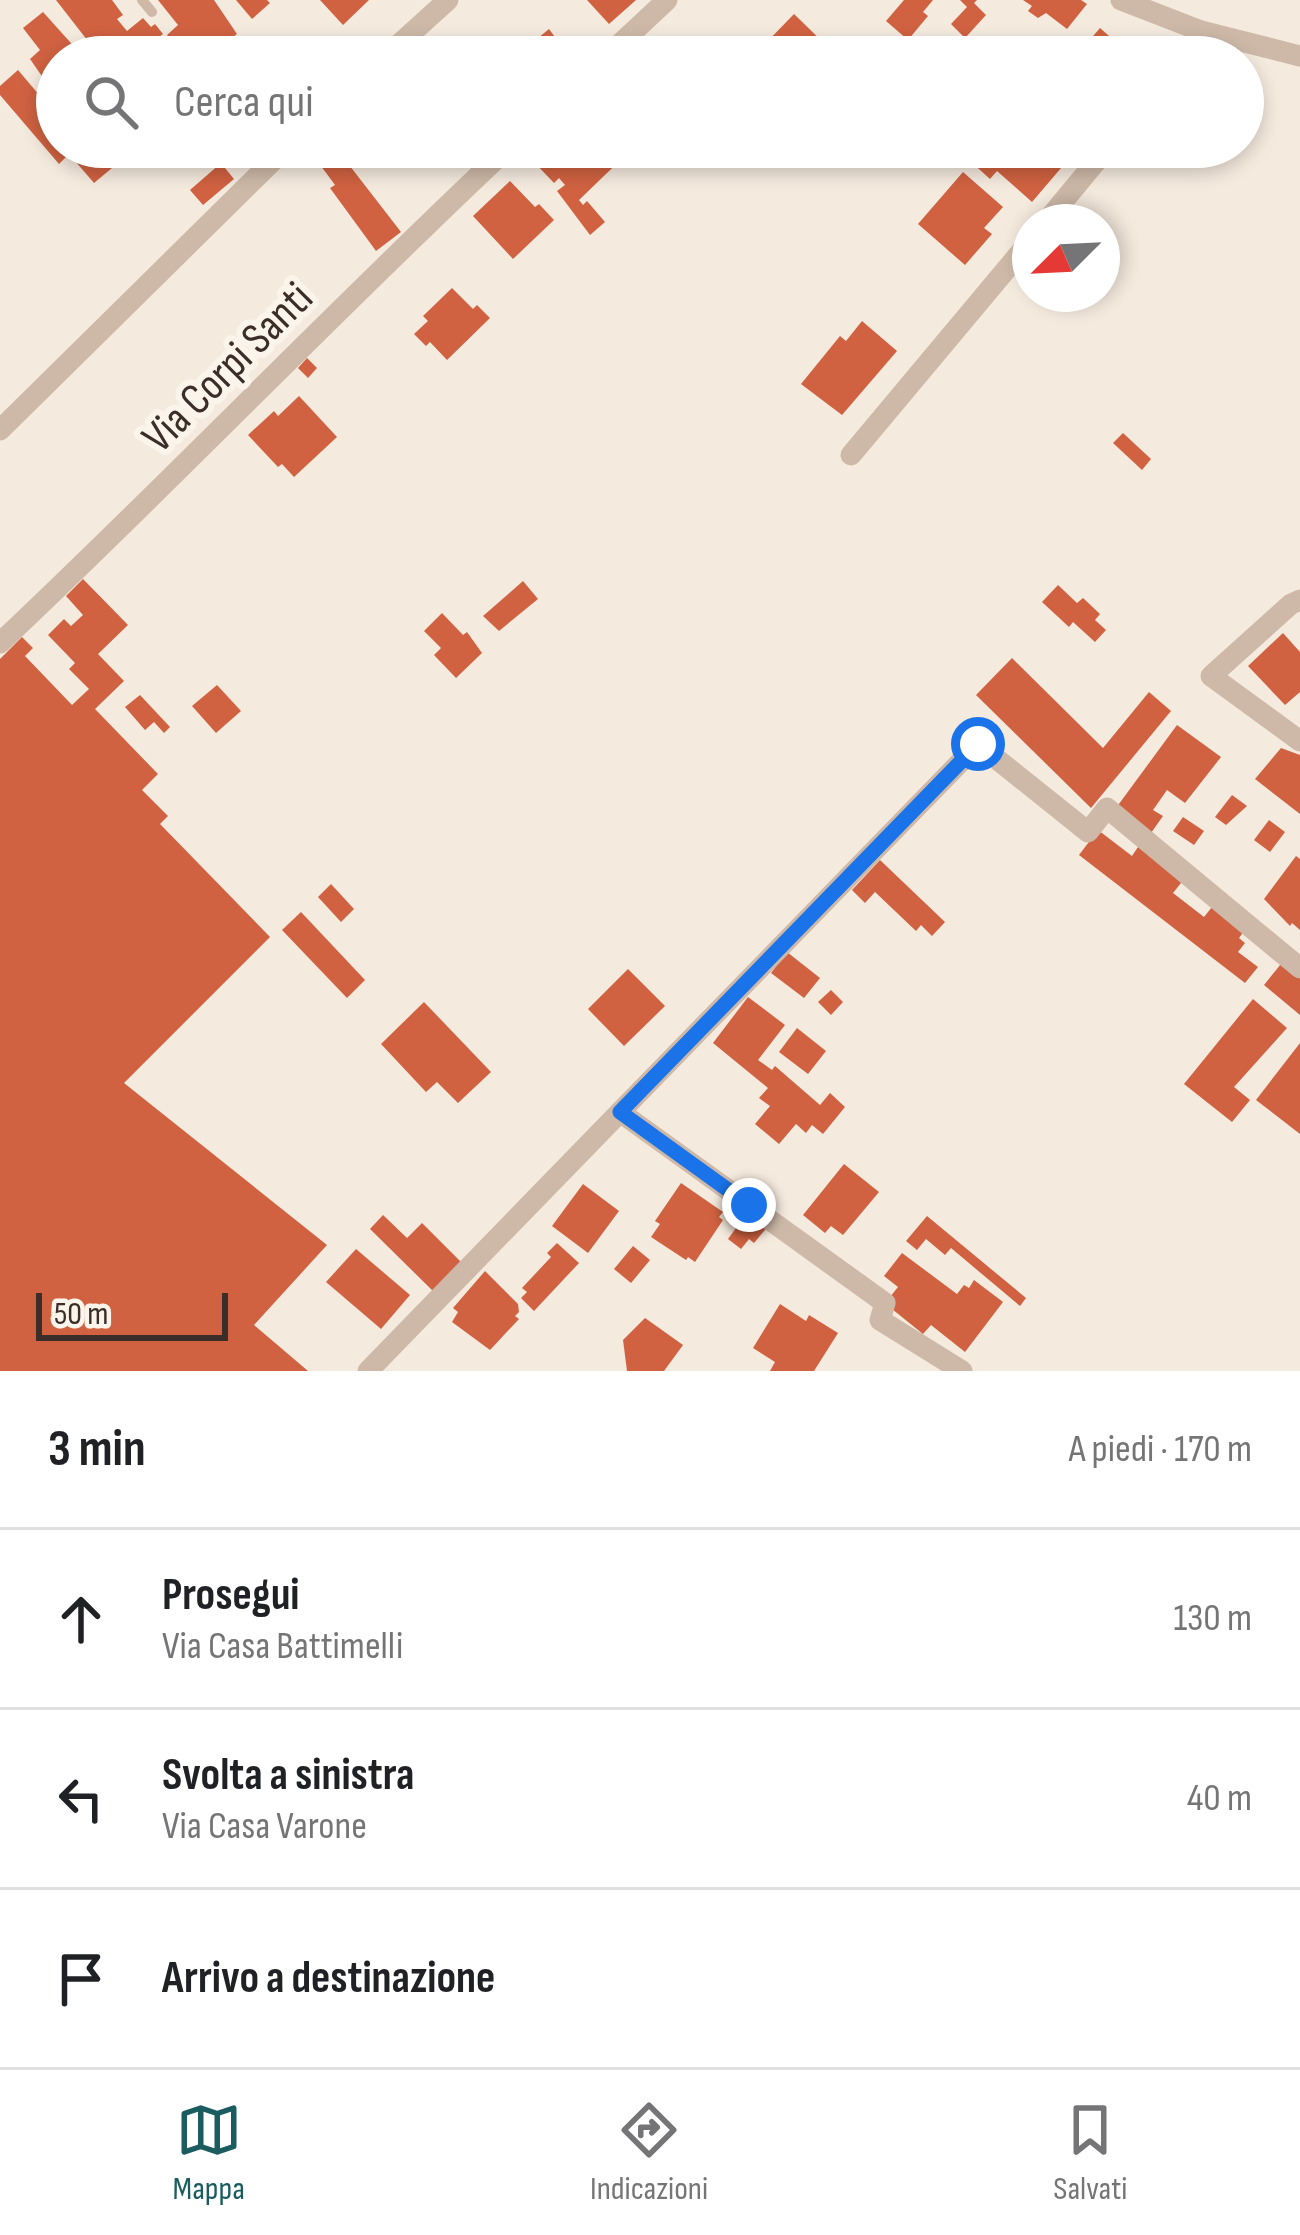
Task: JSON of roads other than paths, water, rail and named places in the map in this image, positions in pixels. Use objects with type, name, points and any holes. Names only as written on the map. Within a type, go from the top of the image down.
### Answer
[{"type":"street","points":[[408,36],[448,0]]},
{"type":"street","points":[[628,36],[667,0]]},
{"type":"street","points":[[1121,0],[1218,36]]},
{"type":"street","points":[[1198,36],[1201,32]]},
{"type":"street","points":[[1264,47],[1300,56]]},
{"type":"street","points":[[0,430],[266,168]]},
{"type":"street","name":"Via Corpi Santi","points":[[0,643],[146,506],[486,168]]},
{"type":"street","points":[[1061,204],[1091,168]]},
{"type":"street","points":[[851,455],[1012,263]]},
{"type":"street","points":[[1300,600],[1211,676],[1300,741]]},
{"type":"street","points":[[368,1371],[978,744],[1088,832],[1107,808],[1300,968]]},
{"type":"street","points":[[620,1112],[885,1303],[880,1321],[962,1371]]},
{"type":"lane","points":[[142,0],[152,12]]}]
